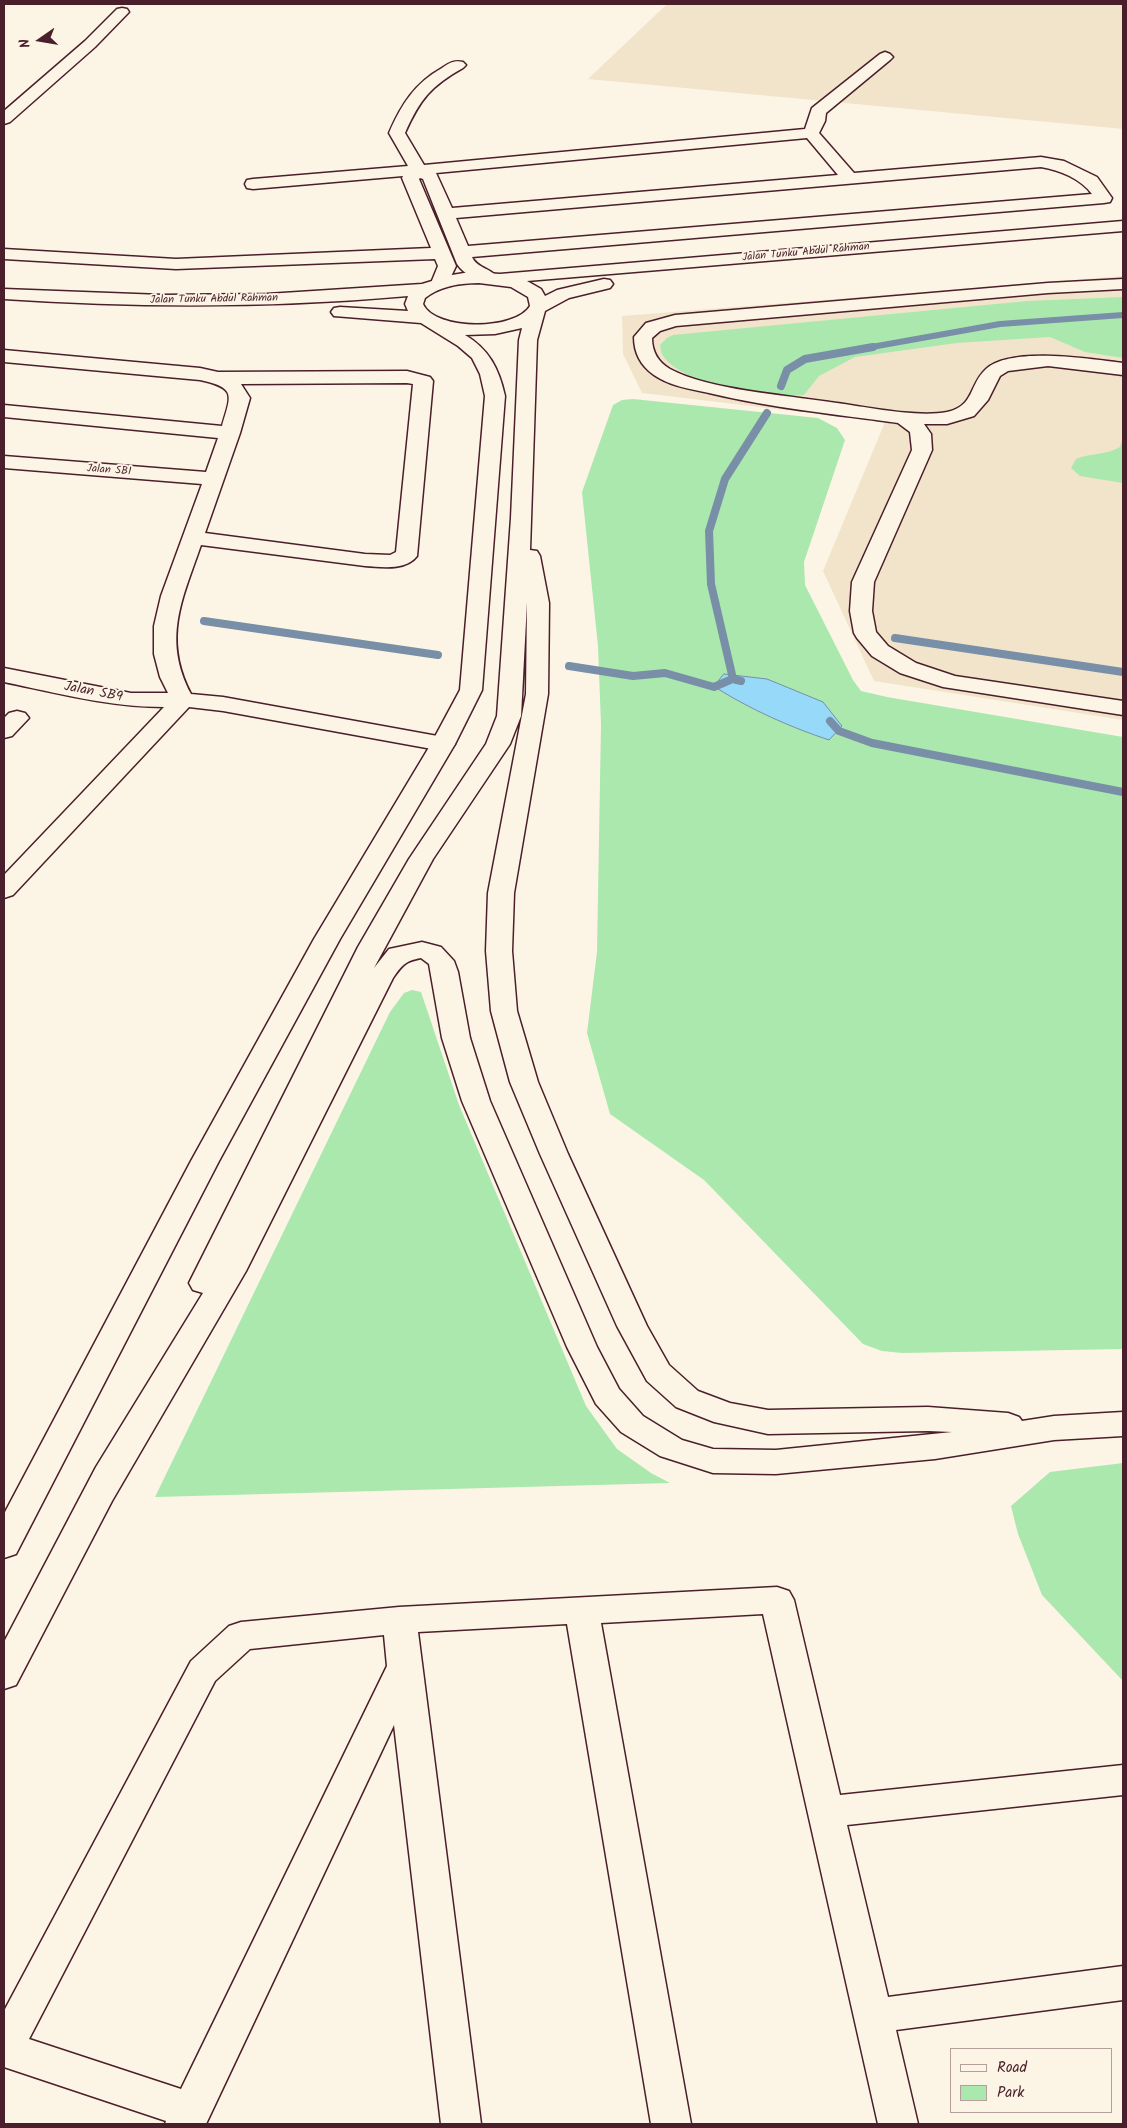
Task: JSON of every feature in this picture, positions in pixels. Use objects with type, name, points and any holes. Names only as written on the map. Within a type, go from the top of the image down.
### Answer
[{"type":"main road","points":[[4,119],[90,44],[122,12]]},
{"type":"main road","points":[[811,133],[817,120],[818,111],[885,57]]},
{"type":"main road","points":[[4,1675],[100,1492],[371,947],[421,859],[498,744],[509,716],[521,518],[528,340],[540,299],[534,291],[515,282],[488,277],[466,264],[430,176],[419,170],[397,133],[410,102],[434,77],[458,65]]},
{"type":"main road","points":[[253,184],[811,133]]},
{"type":"main road","points":[[811,133],[850,179]]},
{"type":"main road","points":[[447,214],[1042,162],[1058,165],[1091,181],[1104,198],[462,252]]},
{"type":"main road","points":[[9,1527],[308,973],[366,871],[443,744],[472,690],[495,396],[490,373],[478,352],[416,311],[414,303],[417,296],[433,286],[447,266],[410,178],[419,170]]},
{"type":"main road","name":"Jalan Tunku Abdul Rahman","points":[[4,294],[56,298],[191,301],[335,297],[433,286],[463,278],[536,276],[1123,226]]},
{"type":"main road","name":"Jalan Tunku Abdul Rahman","points":[[4,307],[113,313],[380,313],[471,330],[491,329],[524,321],[563,294],[582,288],[662,277],[1123,239]]},
{"type":"main road","points":[[4,254],[176,264],[442,253]]},
{"type":"main road","points":[[1123,284],[1038,288],[676,322],[653,327],[643,338],[643,348],[650,362],[662,372],[681,381],[737,394],[903,418],[947,418],[967,412],[978,400],[992,373],[1003,366],[1048,360],[1123,369]]},
{"type":"main road","points":[[5,357],[200,374],[218,378],[407,377],[423,381],[406,556],[392,561],[365,560],[193,538]]},
{"type":"main road","points":[[4,890],[183,700],[171,677],[165,654],[164,626],[172,596],[230,433],[240,398],[238,390],[218,378]]},
{"type":"main road","points":[[4,411],[230,433]]},
{"type":"main road","points":[[903,418],[918,427],[922,435],[922,450],[863,582],[861,611],[865,633],[880,651],[908,668],[951,682],[1123,708]]},
{"type":"main road","name":"Jalan SB1","points":[[4,462],[214,479]]},
{"type":"main road","points":[[521,518],[538,603],[538,694],[501,893],[499,951],[504,1011],[524,1082],[554,1154],[632,1326],[658,1373],[686,1400],[725,1414],[768,1422],[928,1419],[1054,1428]]},
{"type":"main road","name":"Jalan SB9","points":[[4,675],[131,700],[183,700],[257,709],[443,744]]},
{"type":"main road","points":[[100,1492],[231,1271],[380,978],[398,955],[422,950],[432,953],[441,961],[445,972],[456,1038],[476,1100],[582,1347],[607,1396],[632,1424],[671,1448],[713,1461],[776,1462],[859,1456],[935,1447],[1054,1428],[1123,1424]]},
{"type":"main road","points":[[405,1665],[188,2118],[4,2049],[203,1671],[241,1636],[399,1620],[777,1600],[898,2124]]},
{"type":"main road","points":[[582,1610],[671,2124]]},
{"type":"main road","points":[[399,1620],[461,2124]]},
{"type":"main road","points":[[826,1812],[1123,1780]]},
{"type":"main road","points":[[872,2016],[1123,1983]]},
{"type":"shaded area","points":[[667,4],[1123,4],[1123,129],[588,79]]},
{"type":"shaded area","points":[[1123,276],[1123,720],[874,681],[823,571],[885,422],[642,393],[623,354],[622,316]]},
{"type":"green space","points":[[1123,297],[1123,358],[1085,352],[1050,337],[957,343],[855,357],[819,376],[804,395],[750,392],[708,382],[689,375],[674,366],[663,356],[660,345],[673,335],[1027,301]]},
{"type":"green space","points":[[633,399],[818,418],[837,428],[845,440],[804,562],[805,585],[853,680],[861,691],[1123,737],[1123,1349],[902,1353],[882,1351],[863,1344],[704,1180],[610,1114],[587,1033],[597,952],[601,725],[598,646],[582,492],[613,405],[622,400]]},
{"type":"green space","points":[[1123,437],[1123,483],[1080,476],[1071,468],[1076,459],[1115,450],[1120,447]]},
{"type":"green space","points":[[412,990],[421,992],[459,1105],[586,1406],[617,1449],[651,1473],[670,1483],[155,1497],[390,1012],[404,993]]},
{"type":"green space","points":[[1123,1463],[1123,1681],[1042,1595],[1018,1534],[1011,1506],[1050,1472]]},
{"type":"water","points":[[724,674],[767,679],[823,702],[842,726],[829,740],[772,718],[718,689],[717,683]]},
{"type":"waterway","points":[[866,348],[1000,324],[1123,315]]},
{"type":"waterway","points":[[781,386],[787,370],[805,359],[873,347]]},
{"type":"waterway","points":[[741,681],[733,679],[711,584],[709,531],[725,479],[767,413]]},
{"type":"waterway","points":[[204,621],[438,655]]},
{"type":"waterway","points":[[895,638],[1123,672]]},
{"type":"waterway","points":[[569,666],[633,676],[665,673],[714,687],[730,680]]},
{"type":"waterway","points":[[830,721],[839,731],[872,743],[1123,792]]}]
